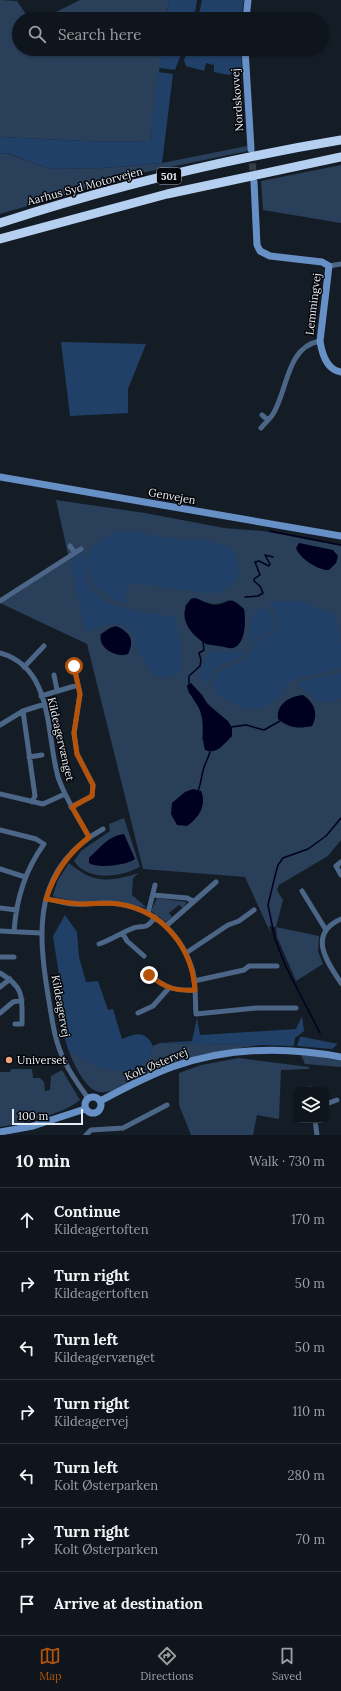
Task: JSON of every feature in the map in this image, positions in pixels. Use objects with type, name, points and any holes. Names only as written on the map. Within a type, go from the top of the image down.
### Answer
[{"type":"highway","name":"Aarhus Syd Motorvejen","points":[[0,223],[94,195],[162,177],[274,152],[341,140]]},
{"type":"highway","name":"501","points":[[0,239],[167,194],[341,157]]},
{"type":"street","points":[[247,12],[248,0]]},
{"type":"street","name":"Nordskovvej","points":[[245,56],[252,149]]},
{"type":"street","points":[[254,182],[257,245],[260,251],[270,256],[322,262],[329,266]]},
{"type":"street","name":"Lemmingvej","points":[[341,264],[329,266],[320,341],[322,352],[328,364],[334,370],[341,372]]},
{"type":"street","points":[[261,428],[274,413],[286,379],[299,353],[305,346],[320,341]]},
{"type":"street","points":[[262,415],[268,420]]},
{"type":"street","name":"Genvejen","points":[[0,477],[341,536]]},
{"type":"street","points":[[70,546],[75,552]]},
{"type":"street","points":[[0,601],[81,549]]},
{"type":"street","points":[[24,667],[44,646]]},
{"type":"street","name":"Kildeagervænget","points":[[0,653],[16,660],[24,667],[42,696],[45,704],[57,771],[65,794],[89,837]]},
{"type":"street","points":[[72,807],[92,796],[93,785],[77,754],[74,733],[80,694],[74,666]]},
{"type":"street","points":[[54,675],[57,690]]},
{"type":"street","points":[[42,696],[57,690],[78,685]]},
{"type":"street","points":[[0,725],[23,711],[45,704]]},
{"type":"street","points":[[23,711],[35,796],[32,802]]},
{"type":"street","points":[[29,757],[42,755]]},
{"type":"street","points":[[0,794],[43,804],[65,794]]},
{"type":"street","name":"Kildeagervej","points":[[88,1098],[65,1063],[54,1035],[45,977],[41,933],[46,899],[60,867],[70,854],[89,837],[102,829]]},
{"type":"street","points":[[0,830],[36,839],[44,844],[34,857],[24,877],[14,932]]},
{"type":"street","points":[[341,862],[336,866],[341,875]]},
{"type":"street","points":[[0,869],[24,877]]},
{"type":"street","points":[[166,926],[216,882]]},
{"type":"street","points":[[148,913],[155,886]]},
{"type":"street","points":[[302,891],[326,930]]},
{"type":"street","points":[[153,895],[188,898],[193,901]]},
{"type":"street","points":[[46,899],[72,904],[118,903],[148,913],[155,917],[166,926],[186,953],[194,981],[196,1014],[257,1008],[296,1008]]},
{"type":"street","points":[[0,908],[17,910]]},
{"type":"street","points":[[186,953],[228,925],[239,921],[254,910]]},
{"type":"street","points":[[99,944],[123,934],[132,928],[144,928],[150,924],[155,917]]},
{"type":"street","points":[[341,919],[334,922],[326,930],[322,943],[323,952],[341,983]]},
{"type":"street","points":[[0,931],[41,933]]},
{"type":"street","points":[[123,934],[127,941],[144,956]]},
{"type":"street","points":[[0,957],[14,957]]},
{"type":"street","points":[[194,981],[244,970],[249,966],[278,966]]},
{"type":"street","points":[[0,973],[10,979],[20,990],[22,1000],[22,1024],[15,1024]]},
{"type":"street","points":[[149,975],[162,986],[181,991],[195,990]]},
{"type":"street","points":[[0,987],[10,979]]},
{"type":"street","points":[[138,1013],[153,1006],[169,988]]},
{"type":"street","points":[[0,1014],[13,1002],[22,1000]]},
{"type":"street","name":"Kolt Østervej","points":[[100,1101],[171,1067],[214,1055],[235,1051],[275,1049],[306,1051],[341,1057]]},
{"type":"street","points":[[94,1097],[100,1101],[100,1109],[96,1113],[90,1113],[85,1109],[85,1103],[88,1098],[94,1097]]},
{"type":"street","points":[[329,1103],[337,1100]]},
{"type":"street","points":[[86,1135],[91,1130],[123,1128],[167,1104]]},
{"type":"street","points":[[0,1132],[33,1126],[85,1109]]},
{"type":"street","points":[[315,1123],[317,1135]]},
{"type":"shaded area","points":[[0,0],[17,1],[24,12],[12,12],[12,56],[161,56],[150,142],[0,137]]},
{"type":"shaded area","points":[[80,0],[169,0],[167,12],[56,12]]},
{"type":"shaded area","points":[[169,0],[197,0],[195,12],[167,12]]},
{"type":"shaded area","points":[[202,0],[244,0],[242,12],[199,12]]},
{"type":"shaded area","points":[[161,56],[180,56],[175,70],[159,68]]},
{"type":"shaded area","points":[[185,56],[241,56],[242,67],[229,75],[214,72],[214,65],[206,63],[204,71],[186,66],[184,60]]},
{"type":"shaded area","points":[[158,72],[173,74],[162,163],[104,168],[50,169],[7,153],[0,154],[0,137],[150,142]]},
{"type":"shaded area","points":[[247,146],[248,151],[112,179],[86,189],[0,214],[0,154],[6,153],[50,169],[104,168],[162,163]]},
{"type":"shaded area","points":[[341,165],[341,223],[263,210],[261,181]]},
{"type":"shaded area","points":[[61,342],[146,344],[128,389],[128,413],[70,416]]},
{"type":"shaded area","points":[[56,500],[145,513],[224,528],[263,531],[341,546],[341,840],[328,856],[279,885],[277,890],[283,900],[276,927],[269,926],[271,934],[245,877],[143,869],[87,644],[0,603],[69,559]],"holes":[[[195,598],[212,604],[229,600],[217,645],[207,644],[192,633],[185,606],[191,599]],[[187,691],[202,695],[210,706],[225,719],[231,730],[232,736],[225,743],[202,740],[203,727],[199,707]]]},
{"type":"shaded area","points":[[133,532],[169,538],[207,541],[224,545],[232,549],[239,566],[238,578],[223,591],[215,594],[132,583],[127,587],[125,603],[116,600],[100,591],[94,584],[87,568],[87,559],[90,549],[111,533]]},
{"type":"shaded area","points":[[299,543],[333,550],[338,556],[336,563],[329,570],[315,566],[305,560],[298,552],[296,548]]},
{"type":"shaded area","points":[[81,553],[85,562],[87,582],[93,592],[102,599],[126,608],[176,617],[182,661],[179,673],[166,677],[155,676],[139,654],[136,647],[135,638],[126,626],[113,624],[85,631],[70,560]]},
{"type":"shaded area","points":[[195,598],[213,605],[234,601],[244,609],[245,619],[243,637],[237,646],[231,648],[206,644],[194,635],[186,624],[185,611],[191,599]]},
{"type":"shaded area","points":[[269,601],[298,601],[333,613],[336,616],[341,644],[341,668],[291,681],[275,701],[269,705],[257,708],[244,707],[218,695],[214,687],[215,676],[218,672],[242,661],[260,640],[276,631],[280,622],[274,607],[268,603]]},
{"type":"shaded area","points":[[260,607],[271,613],[275,619],[274,626],[272,630],[254,639],[248,646],[252,617]]},
{"type":"shaded area","points":[[116,626],[125,631],[130,637],[131,645],[128,654],[119,655],[109,651],[102,644],[101,634]]},
{"type":"shaded area","points":[[243,651],[245,653],[239,658],[217,667],[207,684],[200,675],[200,670],[208,655],[213,652]]},
{"type":"shaded area","points":[[341,673],[341,698],[333,701],[318,702],[297,683]]},
{"type":"shaded area","points":[[191,683],[202,695],[207,704],[228,721],[232,728],[232,736],[217,750],[205,750],[201,713],[189,692],[187,685]]},
{"type":"shaded area","points":[[303,695],[313,705],[315,717],[312,726],[294,727],[278,719],[279,709],[285,702],[293,697]]},
{"type":"shaded area","points":[[193,789],[201,791],[203,796],[201,811],[187,826],[177,825],[171,814],[172,803],[185,792]]},
{"type":"shaded area","points":[[124,818],[140,867],[123,873],[105,876],[87,872],[80,868],[74,861],[81,851],[110,831],[109,824]],"holes":[[[96,852],[128,863],[93,865],[89,858]]]},
{"type":"shaded area","points":[[124,834],[135,859],[126,863],[112,866],[99,866],[89,863],[89,858],[105,843],[113,837]]},
{"type":"shaded area","points":[[69,863],[86,875],[94,878],[110,879],[139,873],[133,878],[132,895],[147,908],[119,901],[78,902],[54,897],[53,895],[58,880]]},
{"type":"shaded area","points":[[157,898],[187,902],[183,908],[179,905],[169,913],[172,917],[166,922],[151,911]]},
{"type":"shaded area","points":[[65,915],[77,932],[79,957],[86,982],[98,981],[108,1010],[113,1009],[122,1039],[131,1035],[140,1034],[147,1037],[153,1046],[148,1060],[141,1068],[125,1072],[97,1066],[75,1055],[68,1049],[61,1026],[59,1004],[61,988],[53,936]]},
{"type":"shaded area","points":[[276,927],[319,936],[318,951],[323,964],[296,981],[277,937]]},
{"type":"shaded area","points":[[302,1016],[304,1031],[295,1038],[294,1046],[160,1043],[192,1041],[197,1018],[200,1035],[296,1029]]},
{"type":"shaded area","points":[[300,1037],[338,1044],[332,1049],[297,1046]]},
{"type":"shaded area","points":[[160,1043],[261,1045],[221,1051],[191,1058],[169,1065],[133,1082],[107,1092],[99,1092],[89,1086],[76,1067],[68,1049],[75,1055],[125,1072],[148,1060],[153,1046]]},
{"type":"shaded area","points":[[300,1053],[341,1061],[341,1067],[305,1064]]},
{"type":"shaded area","points":[[239,1058],[309,1067],[309,1069],[281,1070],[279,1119],[257,1115],[253,1135],[191,1135],[179,1105],[179,1073],[201,1065]]},
{"type":"shaded area","points":[[11,1069],[32,1069],[33,1078],[40,1078],[44,1082],[45,1091],[50,1090],[51,1076],[62,1070],[80,1100],[53,1114],[31,1121],[0,1127],[0,1072],[10,1072]]},
{"type":"waterway","points":[[270,531],[341,545]]},
{"type":"waterway","points":[[245,597],[258,596],[263,593],[260,586],[254,581],[254,579],[260,575],[255,562],[259,561],[269,566],[270,564],[265,555],[273,557]]},
{"type":"waterway","points":[[189,676],[200,666],[201,660],[199,653],[204,650],[203,642]]},
{"type":"waterway","points":[[189,677],[189,683]]},
{"type":"waterway","points":[[231,727],[246,725],[264,730],[280,721]]},
{"type":"waterway","points":[[198,791],[210,752]]},
{"type":"waterway","points":[[320,1033],[286,967],[275,939],[268,905],[278,865],[283,858],[308,849],[326,836],[341,818]]},
{"type":"tunnel","points":[[252,153],[253,180]]},
{"type":"place","name":"Universet","points":[[9,1060]]},
{"type":"route","points":[[74,666],[80,692],[74,733],[77,754],[93,785],[92,796],[72,807],[89,837],[66,859],[60,867],[50,886],[46,899],[72,904],[118,903],[141,910],[158,919],[174,934],[186,953],[193,972],[195,990],[181,991],[162,986],[149,975]]}]
